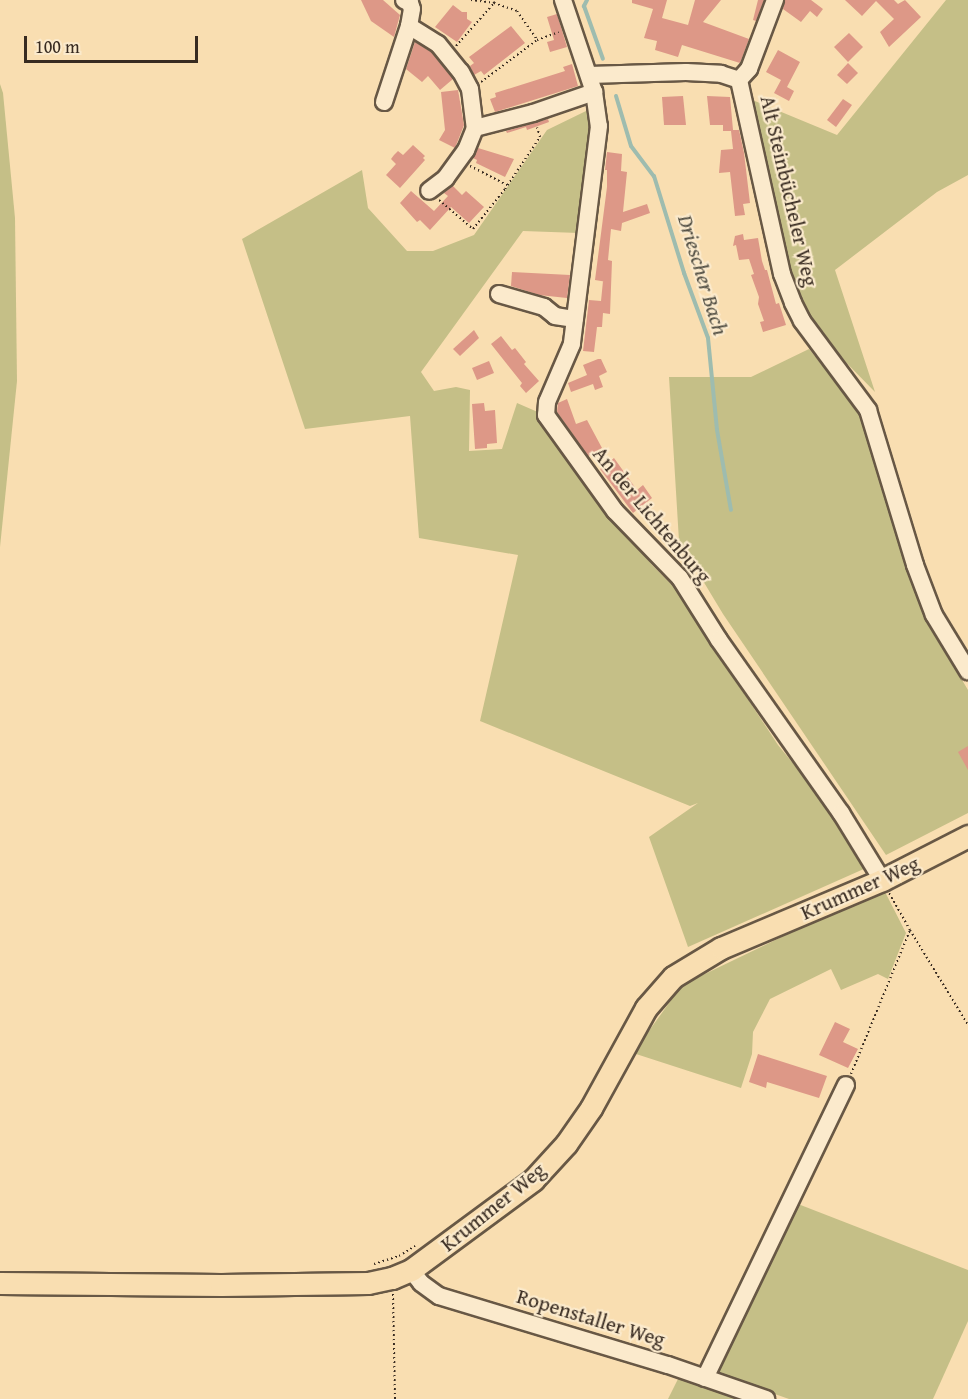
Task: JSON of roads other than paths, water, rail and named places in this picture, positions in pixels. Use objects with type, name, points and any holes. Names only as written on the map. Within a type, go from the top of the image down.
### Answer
[{"type":"main road","name":"Krummer Weg","points":[[0,1283],[292,1277],[368,1282],[402,1274],[533,1180],[566,1144],[591,1108],[640,1016],[673,977],[721,948],[882,880],[968,836]]},
{"type":"street","points":[[384,102],[409,26],[412,9],[410,3],[404,0]]},
{"type":"street","name":"An der Lichtenburg","points":[[563,0],[570,28],[594,92],[599,126],[597,159],[569,353],[547,402],[546,415],[615,511],[680,578],[719,640],[841,813],[882,880]]},
{"type":"street","points":[[739,80],[749,69],[775,0]]},
{"type":"street","points":[[409,26],[438,44],[470,89],[475,128],[459,160],[446,178],[429,191]]},
{"type":"street","name":"Alt Steinbücheler Weg","points":[[589,75],[686,72],[721,74],[739,80],[782,274],[793,303],[802,321],[868,410],[915,566],[934,615],[968,671]]},
{"type":"street","points":[[475,128],[533,113],[594,92]]},
{"type":"street","points":[[499,294],[544,307],[555,316],[575,319]]},
{"type":"street","points":[[705,1378],[846,1085]]},
{"type":"street","name":"Ropenstaller Weg","points":[[402,1274],[421,1283],[439,1296],[766,1399]]},
{"type":"waterway","name":"Driescher Bach","points":[[587,0],[584,6],[603,59]]},
{"type":"waterway","name":"Driescher Bach","points":[[616,96],[631,146],[654,176],[684,273],[708,338],[717,430],[731,510]]}]
